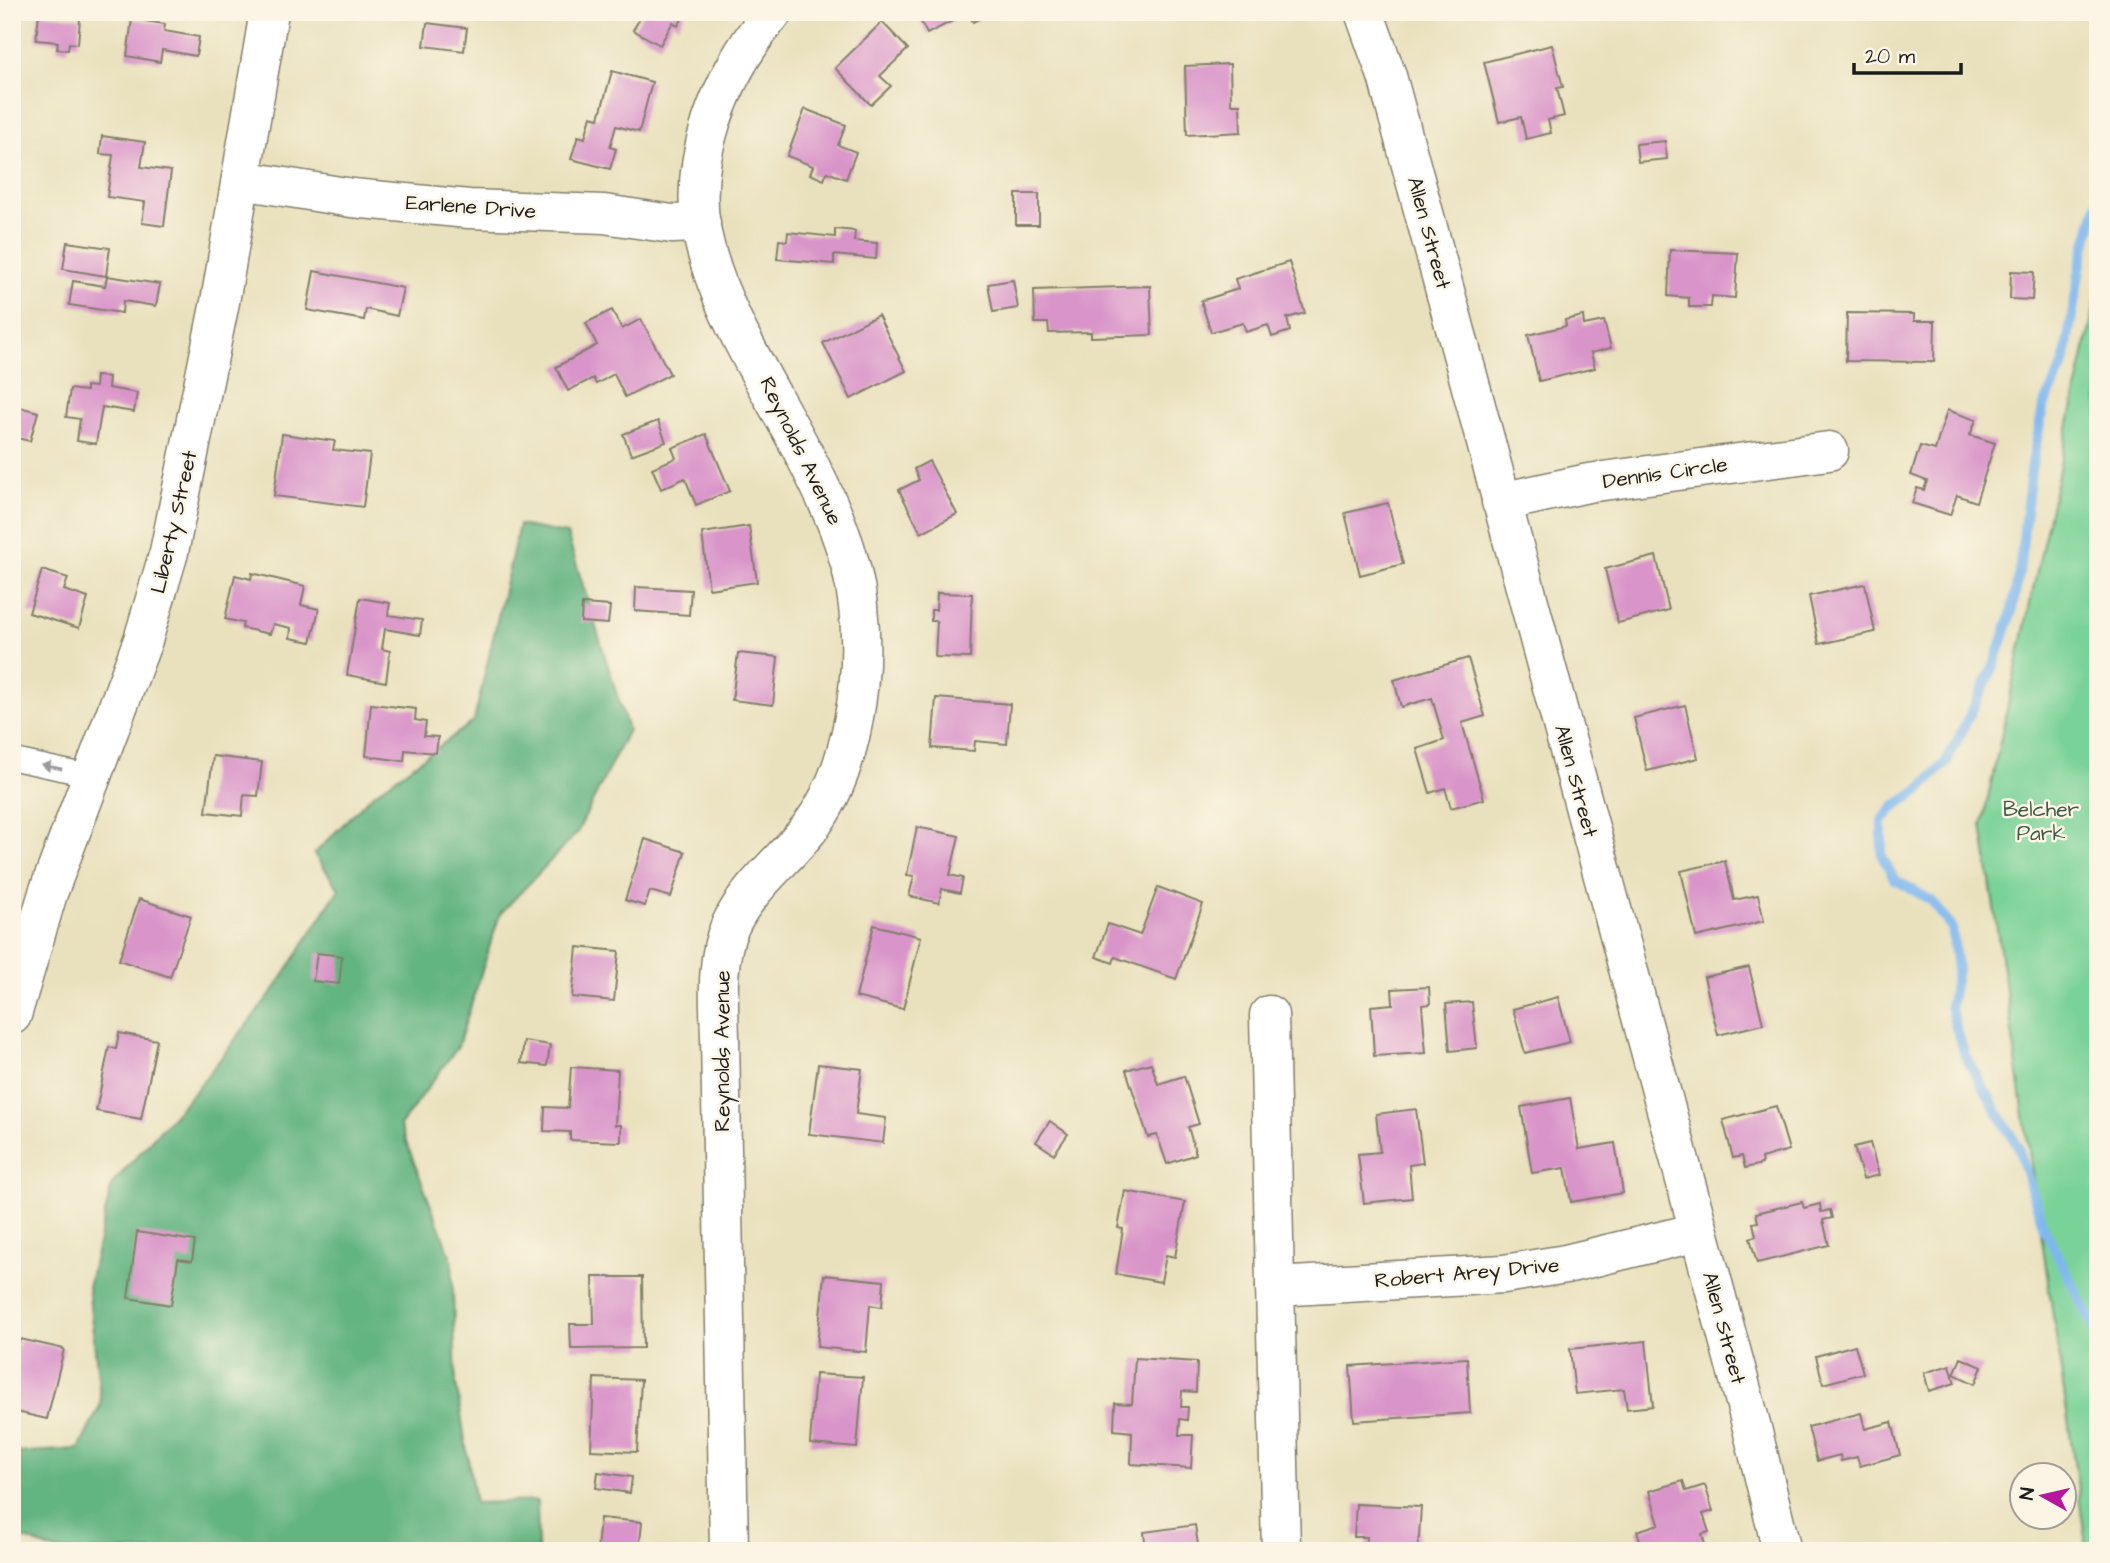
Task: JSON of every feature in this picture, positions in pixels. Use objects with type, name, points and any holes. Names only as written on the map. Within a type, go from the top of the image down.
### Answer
[{"type":"street","name":"Liberty Street","points":[[12,1015],[48,893],[143,640],[169,552],[188,467],[242,180],[269,12]]},
{"type":"street","name":"Reynolds Avenue","points":[[729,1551],[720,1037],[722,959],[730,928],[745,901],[808,830],[834,790],[849,744],[860,630],[854,578],[835,517],[720,290],[704,243],[701,223],[700,178],[709,130],[739,59],[773,12]]},
{"type":"street","name":"Allen Street","points":[[1364,12],[1387,76],[1782,1551]]},
{"type":"street","name":"Earlene Drive","points":[[242,180],[404,203],[491,210],[604,214],[656,223],[701,223]]},
{"type":"street","name":"Dennis Circle","points":[[1501,502],[1588,483],[1829,451]]},
{"type":"street","points":[[1269,1015],[1281,1551]]},
{"type":"street","name":"Robert Arey Drive","points":[[1275,1287],[1504,1274],[1566,1264],[1698,1232]]},
{"type":"lane","points":[[12,759],[91,775]]},
{"type":"green space","name":"Belcher Park","points":[[2098,290],[2098,1551],[2087,1551],[2078,1489],[2078,1462],[2074,1462],[1982,825]]},
{"type":"green space","points":[[519,525],[567,534],[628,730],[577,833],[500,914],[458,1046],[400,1126],[452,1260],[456,1383],[475,1503],[537,1501],[538,1551],[55,1551],[12,1534],[12,1453],[79,1449],[101,1404],[88,1287],[112,1184],[195,1091],[274,990],[339,889],[314,854],[371,796],[474,721]]},
{"type":"building","points":[[644,12],[686,12],[678,26],[673,22],[660,45],[633,30]]},
{"type":"building","points":[[916,12],[992,12],[973,22],[968,13],[927,34]]},
{"type":"building","points":[[39,13],[80,18],[78,44],[69,43],[68,50],[57,49],[58,42],[36,40]]},
{"type":"building","points":[[132,19],[165,24],[164,31],[199,37],[196,56],[162,50],[160,62],[127,56]]},
{"type":"building","points":[[882,22],[908,49],[880,76],[891,86],[871,105],[835,68]]},
{"type":"building","points":[[427,23],[467,28],[464,51],[424,46]]},
{"type":"building","points":[[1552,45],[1563,87],[1557,88],[1564,116],[1548,120],[1551,133],[1526,139],[1521,117],[1499,122],[1484,62]]},
{"type":"building","points":[[1230,64],[1231,104],[1240,104],[1241,132],[1187,135],[1185,66]]},
{"type":"building","points":[[612,71],[652,82],[639,132],[616,126],[610,147],[616,149],[610,169],[571,159],[578,136],[585,138],[591,116],[599,118]]},
{"type":"building","points":[[805,109],[846,125],[838,145],[856,152],[846,179],[827,172],[824,180],[810,174],[813,166],[787,156]]},
{"type":"building","points":[[102,136],[145,142],[141,167],[171,171],[164,226],[142,223],[145,202],[107,197],[113,155],[100,154]]},
{"type":"building","points":[[1665,141],[1667,159],[1638,162],[1636,144]]},
{"type":"building","points":[[1016,194],[1039,194],[1039,225],[1016,225]]},
{"type":"building","points":[[835,229],[855,231],[854,241],[877,243],[876,259],[834,255],[834,264],[777,259],[779,240],[787,241],[788,232],[835,237]]},
{"type":"building","points":[[67,242],[110,248],[106,276],[63,269]]},
{"type":"building","points":[[1670,250],[1738,253],[1735,298],[1712,296],[1711,307],[1689,307],[1689,298],[1668,296]]},
{"type":"building","points":[[1289,262],[1305,313],[1287,318],[1290,331],[1272,337],[1268,325],[1246,332],[1243,323],[1211,332],[1201,301],[1238,289],[1235,279]]},
{"type":"building","points":[[314,271],[403,288],[397,316],[366,309],[364,320],[307,310]]},
{"type":"building","points":[[2011,271],[2034,272],[2032,300],[2010,299]]},
{"type":"building","points":[[107,276],[160,284],[156,306],[123,301],[122,313],[69,305],[73,281],[105,286]]},
{"type":"building","points":[[1013,280],[1018,308],[993,312],[988,284]]},
{"type":"building","points":[[1150,286],[1152,335],[1091,337],[1091,332],[1049,333],[1048,323],[1035,323],[1034,290]]},
{"type":"building","points":[[612,310],[622,329],[641,319],[670,374],[625,397],[614,374],[596,384],[593,378],[568,391],[556,367],[597,345],[586,323]]},
{"type":"building","points":[[1847,313],[1914,314],[1914,321],[1935,321],[1934,362],[1846,361]]},
{"type":"building","points":[[878,315],[906,371],[851,399],[823,343]]},
{"type":"building","points":[[1583,316],[1584,325],[1604,321],[1611,348],[1591,353],[1595,368],[1539,381],[1528,335],[1566,326],[1565,320]]},
{"type":"building","points":[[96,376],[109,377],[108,388],[137,393],[134,412],[102,407],[96,444],[77,441],[80,419],[66,417],[70,389],[86,391],[86,386],[95,387]]},
{"type":"building","points":[[12,405],[38,412],[30,441],[12,437]]},
{"type":"building","points":[[1947,410],[1976,420],[1970,435],[1995,443],[1976,502],[1957,495],[1950,515],[1912,503],[1917,488],[1924,490],[1927,481],[1911,475],[1920,446],[1935,450]]},
{"type":"building","points":[[658,421],[666,442],[631,455],[623,434]]},
{"type":"building","points":[[282,434],[335,441],[333,450],[370,454],[363,507],[274,496]]},
{"type":"building","points":[[706,434],[730,491],[696,505],[685,478],[661,489],[652,468],[676,458],[672,448]]},
{"type":"building","points":[[929,461],[957,514],[921,533],[899,490],[919,480],[914,469]]},
{"type":"building","points":[[1388,503],[1403,564],[1360,575],[1345,513]]},
{"type":"building","points":[[749,526],[757,582],[709,589],[702,533]]},
{"type":"building","points":[[1656,556],[1669,610],[1618,623],[1605,569]]},
{"type":"building","points":[[42,570],[68,578],[64,590],[88,598],[79,628],[29,613]]},
{"type":"building","points":[[252,573],[305,586],[301,605],[319,609],[311,642],[290,638],[291,628],[273,624],[270,634],[242,628],[243,623],[225,619],[235,575],[251,579]]},
{"type":"building","points":[[1865,584],[1875,632],[1819,644],[1809,596]]},
{"type":"building","points":[[636,587],[691,590],[689,615],[635,611]]},
{"type":"building","points":[[937,593],[972,594],[970,658],[935,657],[937,621],[931,621],[931,610],[936,610]]},
{"type":"building","points":[[360,598],[390,603],[388,615],[422,620],[420,635],[385,629],[382,649],[390,651],[386,682],[347,675]]},
{"type":"building","points":[[582,604],[610,606],[608,624],[581,622]]},
{"type":"building","points":[[738,653],[778,657],[773,705],[732,700]]},
{"type":"building","points":[[1468,658],[1485,716],[1462,723],[1484,799],[1451,808],[1445,788],[1430,793],[1417,749],[1444,740],[1432,698],[1401,707],[1394,680]]},
{"type":"building","points":[[936,698],[1010,704],[1007,744],[975,741],[974,751],[932,748]]},
{"type":"building","points":[[371,704],[416,709],[415,720],[426,722],[424,736],[438,737],[436,753],[405,750],[404,761],[366,756]]},
{"type":"building","points":[[1685,705],[1698,758],[1647,771],[1634,718]]},
{"type":"building","points":[[213,756],[262,762],[258,796],[244,795],[242,816],[206,812]]},
{"type":"building","points":[[917,827],[959,836],[950,875],[963,878],[960,893],[942,889],[939,903],[909,896],[914,876],[907,875]]},
{"type":"building","points":[[645,839],[685,852],[671,897],[650,891],[645,906],[625,900]]},
{"type":"building","points":[[1725,861],[1734,900],[1758,895],[1764,921],[1696,937],[1681,871]]},
{"type":"building","points":[[1158,887],[1203,904],[1176,979],[1115,957],[1113,963],[1096,957],[1108,924],[1140,935]]},
{"type":"building","points":[[139,899],[191,916],[170,977],[119,960]]},
{"type":"building","points":[[874,925],[921,937],[903,1009],[856,997]]},
{"type":"building","points":[[577,947],[619,951],[614,1001],[572,997]]},
{"type":"building","points":[[317,953],[342,956],[339,984],[313,981]]},
{"type":"building","points":[[1749,967],[1763,1024],[1718,1035],[1704,977]]},
{"type":"building","points":[[1429,987],[1430,1004],[1422,1005],[1426,1053],[1374,1056],[1371,1006],[1393,1004],[1392,989]]},
{"type":"building","points":[[1558,997],[1570,1042],[1525,1053],[1513,1009]]},
{"type":"building","points":[[1472,1002],[1477,1048],[1450,1051],[1446,1004]]},
{"type":"building","points":[[119,1033],[157,1040],[141,1119],[96,1111],[109,1047],[116,1049]]},
{"type":"building","points":[[524,1041],[550,1045],[547,1066],[521,1063]]},
{"type":"building","points":[[1151,1063],[1158,1084],[1184,1076],[1199,1124],[1188,1127],[1196,1154],[1167,1164],[1157,1135],[1148,1137],[1126,1070]]},
{"type":"building","points":[[818,1064],[862,1069],[856,1114],[886,1118],[883,1143],[809,1134]]},
{"type":"building","points":[[571,1067],[618,1070],[615,1125],[621,1125],[621,1142],[570,1140],[570,1132],[544,1131],[545,1107],[568,1108]]},
{"type":"building","points":[[1570,1098],[1579,1149],[1615,1143],[1623,1193],[1571,1202],[1565,1168],[1532,1173],[1521,1107]]},
{"type":"building","points":[[1776,1106],[1789,1150],[1761,1158],[1762,1164],[1745,1168],[1742,1156],[1733,1158],[1723,1120]]},
{"type":"building","points":[[1416,1109],[1423,1163],[1409,1165],[1412,1198],[1364,1203],[1358,1154],[1380,1152],[1376,1114]]},
{"type":"building","points":[[1050,1121],[1068,1134],[1054,1154],[1036,1142]]},
{"type":"building","points":[[1870,1143],[1879,1175],[1863,1179],[1854,1147]]},
{"type":"building","points":[[1125,1191],[1185,1202],[1175,1257],[1166,1255],[1161,1282],[1116,1274],[1123,1229],[1118,1228]]},
{"type":"building","points":[[1802,1202],[1804,1208],[1820,1204],[1821,1212],[1830,1210],[1832,1218],[1823,1220],[1829,1245],[1757,1263],[1750,1238],[1756,1236],[1753,1223],[1758,1222],[1756,1213]]},
{"type":"building","points":[[137,1232],[195,1241],[192,1261],[178,1259],[171,1305],[128,1298]]},
{"type":"building","points":[[824,1275],[884,1281],[882,1307],[870,1305],[866,1352],[817,1347]]},
{"type":"building","points":[[593,1277],[642,1277],[643,1348],[571,1349],[570,1324],[594,1324]]},
{"type":"building","points":[[20,1339],[64,1349],[47,1419],[12,1411],[12,1370]]},
{"type":"building","points":[[1646,1341],[1653,1406],[1627,1409],[1624,1389],[1575,1394],[1570,1349]]},
{"type":"building","points":[[1855,1345],[1863,1373],[1823,1384],[1816,1356]]},
{"type":"building","points":[[1135,1358],[1197,1362],[1196,1392],[1182,1391],[1181,1407],[1188,1407],[1187,1420],[1180,1419],[1179,1435],[1193,1435],[1191,1468],[1131,1464],[1132,1432],[1114,1430],[1115,1403],[1132,1404]]},
{"type":"building","points":[[1467,1358],[1470,1413],[1354,1421],[1350,1366]]},
{"type":"building","points":[[1961,1358],[1982,1367],[1975,1384],[1954,1374]]},
{"type":"building","points":[[1950,1365],[1955,1383],[1929,1391],[1924,1373]]},
{"type":"building","points":[[815,1374],[863,1377],[857,1448],[810,1444]]},
{"type":"building","points":[[594,1378],[641,1380],[637,1452],[591,1450]]},
{"type":"building","points":[[1861,1413],[1865,1429],[1892,1422],[1900,1455],[1860,1466],[1857,1457],[1841,1461],[1840,1455],[1817,1461],[1808,1427]]},
{"type":"building","points":[[598,1472],[632,1477],[630,1493],[596,1488]]},
{"type":"building","points":[[1683,1481],[1686,1491],[1705,1485],[1713,1511],[1703,1514],[1709,1532],[1702,1534],[1707,1551],[1643,1551],[1637,1531],[1659,1524],[1649,1491]]},
{"type":"building","points":[[1356,1504],[1421,1507],[1418,1551],[1366,1551],[1367,1537],[1354,1537]]},
{"type":"building","points":[[600,1518],[642,1522],[639,1551],[597,1551]]},
{"type":"building","points":[[1195,1525],[1199,1551],[1146,1551],[1144,1532]]},
{"type":"waterway","points":[[2098,201],[2081,263],[2064,363],[2043,408],[2031,470],[2019,573],[2011,615],[1993,668],[1947,761],[1920,790],[1895,806],[1882,821],[1882,856],[1894,879],[1932,901],[1952,928],[1957,969],[1950,1007],[1965,1056],[2018,1147],[2044,1228],[2098,1335]]}]
